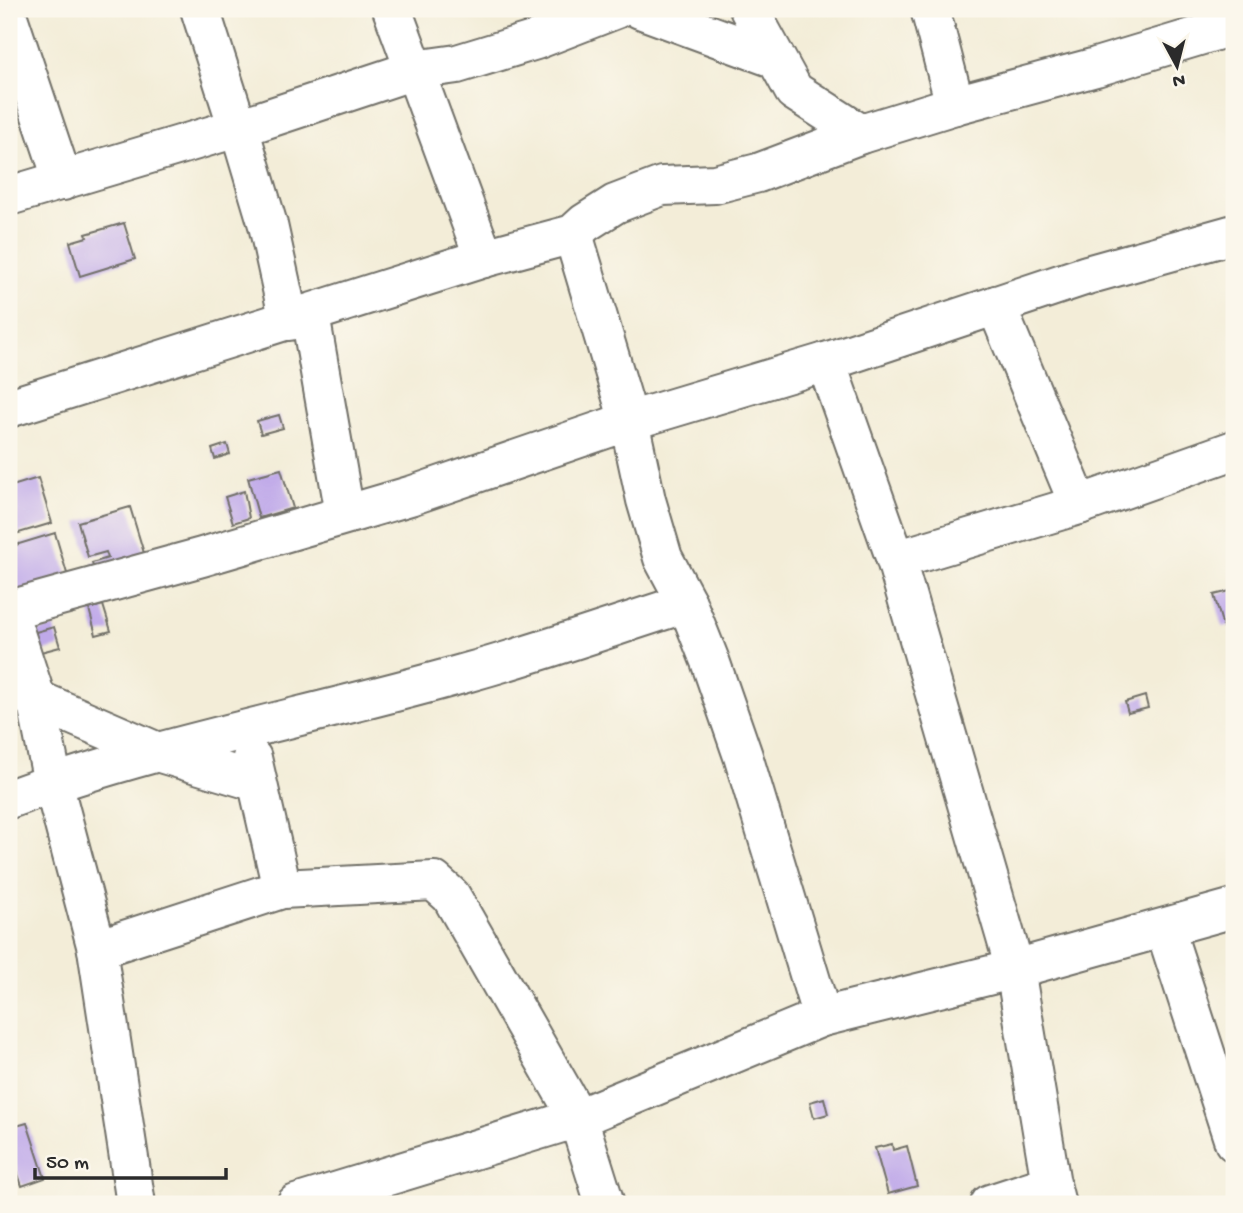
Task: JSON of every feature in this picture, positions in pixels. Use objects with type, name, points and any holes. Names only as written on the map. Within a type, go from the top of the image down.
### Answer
[{"type":"street","points":[[200,9],[300,318],[345,514]]},
{"type":"street","points":[[392,9],[484,258]]},
{"type":"street","points":[[9,196],[238,128],[414,70],[457,64],[542,22],[616,9]]},
{"type":"street","points":[[640,9],[776,60]]},
{"type":"street","points":[[749,9],[794,91],[861,134]]},
{"type":"street","points":[[930,9],[955,105]]},
{"type":"street","points":[[9,20],[63,181]]},
{"type":"street","points":[[9,408],[484,258],[573,234],[615,204],[662,186],[715,184],[758,173],[861,134],[1096,66],[1230,21]]},
{"type":"street","points":[[573,234],[629,421],[646,500],[663,558],[687,603],[743,756],[822,1017]]},
{"type":"street","points":[[136,1204],[97,949],[53,783],[22,693],[9,612],[487,471],[629,421],[826,362],[1087,275],[1234,234]]},
{"type":"street","points":[[996,305],[1079,505]]},
{"type":"street","points":[[826,362],[896,560],[1015,970],[1054,1194],[990,1204]]},
{"type":"street","points":[[896,560],[1079,505],[1234,450]]},
{"type":"street","points":[[9,799],[53,783],[160,753],[470,672],[687,603]]},
{"type":"street","points":[[22,693],[160,753],[257,782]]},
{"type":"street","points":[[246,730],[282,889]]},
{"type":"street","points":[[97,949],[282,889],[434,881],[451,895],[578,1118],[605,1204]]},
{"type":"street","points":[[296,1204],[578,1118],[822,1017],[1015,970],[1234,908]]},
{"type":"street","points":[[1165,929],[1234,1142]]},
{"type":"building","points":[[124,223],[135,259],[80,276],[70,242],[87,237],[86,234]]},
{"type":"building","points":[[279,415],[283,428],[261,434],[257,421]]},
{"type":"building","points":[[227,444],[230,454],[215,459],[212,449]]},
{"type":"building","points":[[281,469],[293,508],[259,518],[248,478]]},
{"type":"building","points":[[38,478],[52,523],[9,536],[9,487]]},
{"type":"building","points":[[244,491],[249,518],[233,523],[225,497]]},
{"type":"building","points":[[130,507],[147,563],[96,578],[92,563],[108,558],[106,552],[88,557],[78,522]]},
{"type":"building","points":[[55,533],[71,587],[9,605],[9,547]]},
{"type":"building","points":[[1234,590],[1234,624],[1223,627],[1214,595]]},
{"type":"building","points":[[103,605],[111,631],[96,635],[89,609]]},
{"type":"building","points":[[54,627],[60,647],[37,653],[32,633]]},
{"type":"building","points":[[1145,696],[1148,708],[1128,713],[1125,702]]},
{"type":"building","points":[[824,1098],[828,1114],[814,1118],[810,1102]]},
{"type":"building","points":[[27,1123],[45,1178],[22,1186],[9,1147],[9,1128]]},
{"type":"building","points":[[892,1144],[893,1150],[907,1146],[917,1186],[888,1194],[875,1148]]}]
